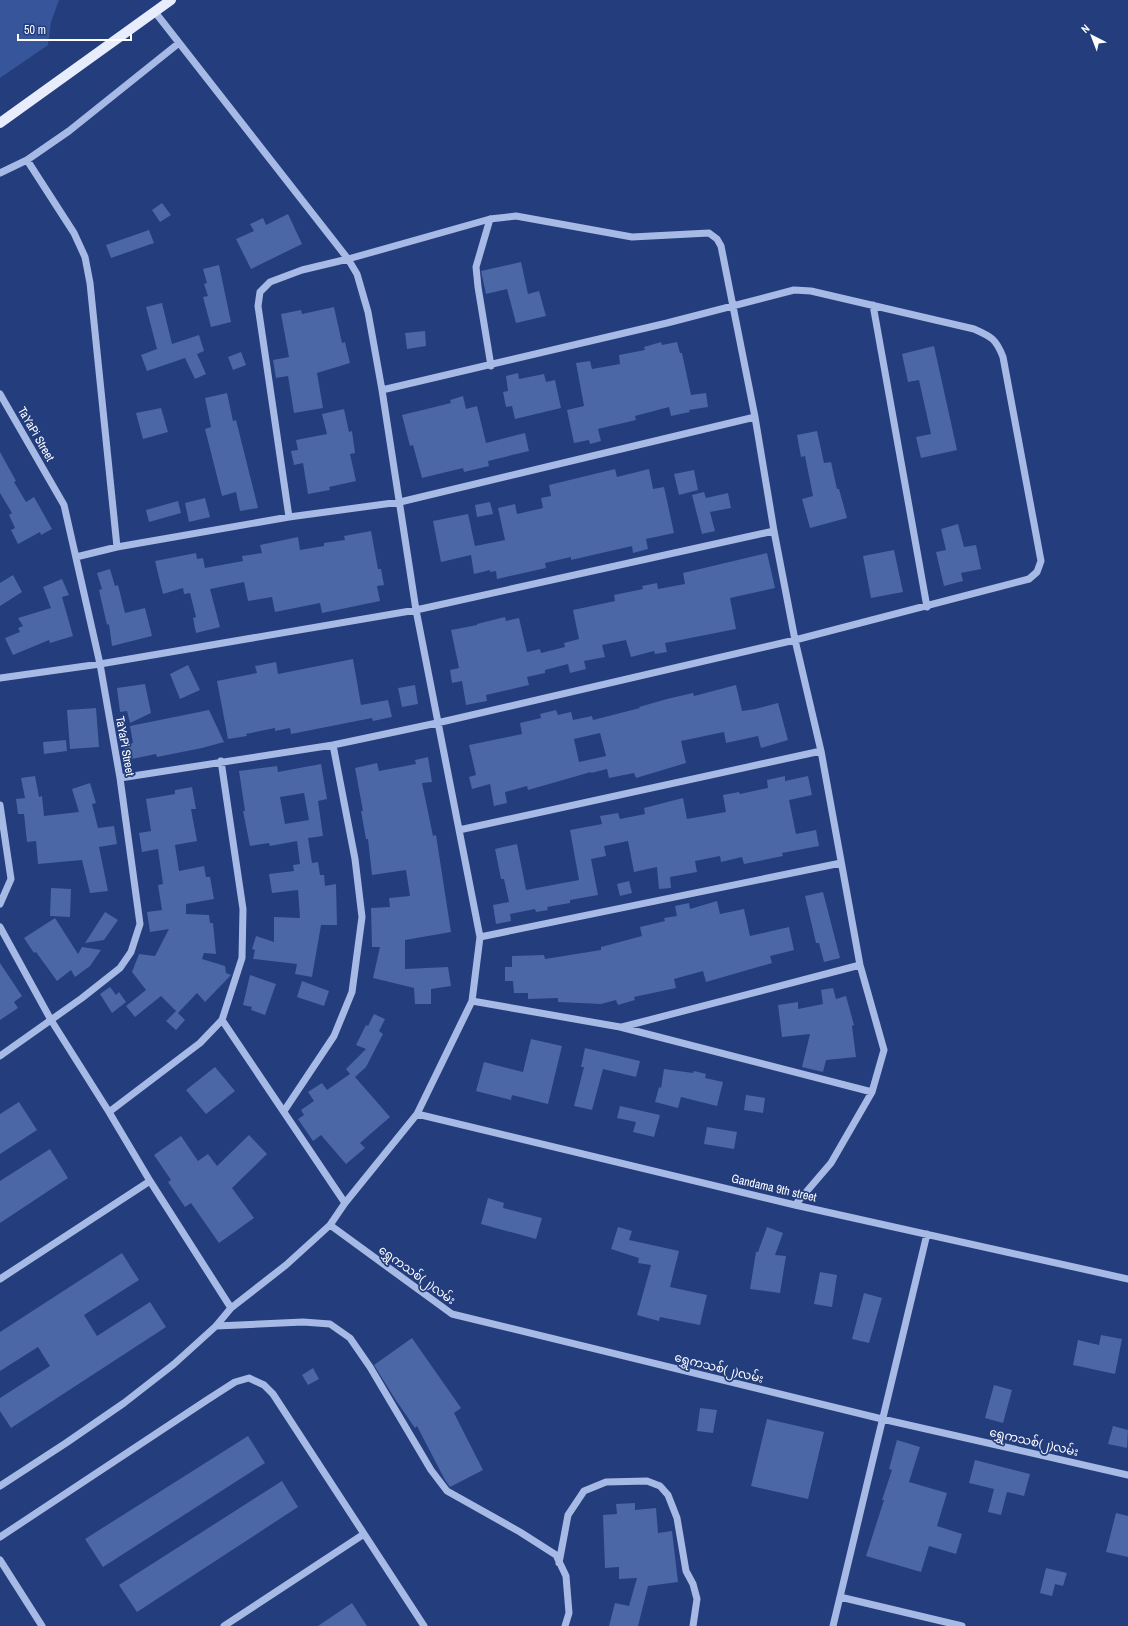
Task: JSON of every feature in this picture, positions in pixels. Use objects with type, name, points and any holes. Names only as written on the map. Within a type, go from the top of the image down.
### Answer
[{"type":"main road","points":[[0,124],[171,0]]},
{"type":"street","points":[[0,1486],[124,1403],[174,1364],[216,1326],[231,1308],[286,1265],[330,1225],[417,1114],[472,1001],[480,937],[416,610],[382,390],[368,312],[357,274],[348,259],[154,12]]},
{"type":"street","points":[[0,173],[27,160],[69,131],[179,43]]},
{"type":"street","points":[[27,160],[74,233],[85,257],[90,283],[117,548]]},
{"type":"street","points":[[289,517],[258,306],[260,292],[270,282],[296,272],[490,219],[516,216],[632,237],[709,234],[717,239],[721,246],[755,417],[774,531],[795,640],[820,751],[860,965],[884,1050],[872,1092],[831,1163],[795,1204]]},
{"type":"street","points":[[490,219],[476,267],[491,366]]},
{"type":"street","points":[[120,778],[333,745],[437,723],[795,640],[927,607],[1029,579],[1037,572],[1041,560],[1003,357],[998,343],[987,334],[974,329],[811,291],[794,290],[491,366],[382,390]]},
{"type":"street","points":[[873,305],[927,607]]},
{"type":"street","name":"TaYaPi Street","points":[[0,394],[64,505],[100,664],[120,778],[140,924],[131,952],[120,968],[82,998],[0,1056]]},
{"type":"street","points":[[76,557],[117,548],[289,517],[400,502],[755,417]]},
{"type":"street","points":[[0,678],[100,664],[416,610],[774,531]]},
{"type":"street","points":[[284,1111],[334,1036],[352,992],[362,917],[355,859],[333,745]]},
{"type":"street","points":[[459,830],[820,751]]},
{"type":"street","points":[[109,1112],[200,1043],[222,1020],[242,958],[243,909],[221,762]]},
{"type":"street","points":[[0,805],[11,879],[0,904]]},
{"type":"street","points":[[480,937],[841,863]]},
{"type":"street","points":[[0,927],[51,1020],[231,1308]]},
{"type":"street","points":[[620,1027],[860,965]]},
{"type":"street","points":[[472,1001],[620,1027],[872,1092]]},
{"type":"street","points":[[222,1020],[345,1204]]},
{"type":"street","name":"Gandama 9th street","points":[[417,1114],[795,1204],[1128,1279]]},
{"type":"street","points":[[0,1279],[150,1180]]},
{"type":"street","name":"ရွှေကသစ်(၂)လမ်း","points":[[330,1225],[452,1314],[882,1419],[1128,1475]]},
{"type":"street","points":[[833,1626],[927,1234]]},
{"type":"street","points":[[216,1326],[304,1322],[330,1324],[350,1338],[370,1367],[431,1470],[447,1491],[520,1532],[556,1555],[566,1576],[568,1613],[565,1626]]},
{"type":"street","points":[[0,1536],[235,1382],[249,1378],[264,1385],[273,1394],[424,1626]]},
{"type":"street","points":[[559,1563],[568,1515],[584,1491],[606,1482],[647,1481],[660,1486],[668,1495],[677,1518],[686,1571],[693,1584],[698,1599],[693,1626]]},
{"type":"street","points":[[224,1626],[364,1534]]},
{"type":"street","points":[[0,1560],[42,1626]]},
{"type":"street","points":[[840,1597],[962,1626]]},
{"type":"shaded area","points":[[0,0],[59,0],[51,22],[48,45],[0,78]]},
{"type":"building","points":[[162,203],[171,215],[160,222],[152,210]]},
{"type":"building","points":[[288,214],[302,244],[251,269],[236,239],[254,231],[250,224],[263,218],[266,225]]},
{"type":"building","points":[[149,230],[154,243],[111,258],[106,245]]},
{"type":"building","points":[[521,262],[528,294],[539,291],[546,316],[516,323],[507,289],[486,294],[481,271]]},
{"type":"building","points":[[219,265],[231,322],[211,327],[203,297],[208,296],[204,284],[207,283],[203,269]]},
{"type":"building","points":[[162,303],[172,344],[199,335],[204,351],[197,354],[206,374],[195,379],[185,358],[147,371],[141,355],[157,349],[146,307]]},
{"type":"building","points":[[334,307],[342,343],[345,342],[350,363],[317,373],[323,408],[294,413],[288,376],[276,378],[273,360],[289,357],[281,314],[301,310],[302,314]]},
{"type":"building","points":[[425,331],[426,346],[407,349],[405,333]]},
{"type":"building","points":[[661,342],[662,345],[677,342],[680,353],[682,353],[691,395],[706,393],[708,407],[689,410],[690,412],[671,416],[669,407],[635,416],[636,420],[598,429],[601,441],[590,444],[589,440],[574,443],[567,410],[584,406],[576,363],[590,361],[592,369],[620,364],[619,355],[645,350],[644,347]]},
{"type":"building","points":[[934,346],[957,450],[921,458],[916,437],[931,434],[919,380],[908,382],[902,354]]},
{"type":"building","points":[[241,352],[246,365],[233,370],[228,357]]},
{"type":"building","points":[[518,373],[519,379],[544,374],[546,382],[555,380],[561,408],[515,419],[512,406],[506,407],[503,392],[508,391],[506,376]]},
{"type":"building","points":[[227,393],[233,421],[236,420],[258,508],[240,511],[236,492],[222,496],[205,429],[211,427],[205,398]]},
{"type":"building","points":[[463,396],[466,409],[477,406],[486,443],[525,433],[529,451],[488,461],[489,466],[464,472],[463,468],[422,478],[413,445],[410,446],[402,415],[451,403],[450,400]]},
{"type":"building","points":[[161,408],[168,432],[143,439],[136,413]]},
{"type":"building","points":[[344,409],[349,432],[352,431],[355,453],[350,454],[356,481],[329,487],[330,490],[308,494],[303,463],[294,465],[291,451],[298,450],[296,440],[327,434],[322,414]]},
{"type":"building","points":[[817,431],[824,463],[831,462],[837,489],[839,489],[847,518],[810,528],[802,499],[813,496],[805,456],[801,457],[797,435]]},
{"type":"building","points":[[0,452],[16,481],[14,482],[26,502],[34,497],[52,529],[41,535],[40,532],[18,544],[11,530],[15,528],[9,515],[12,513],[0,493]]},
{"type":"building","points":[[615,469],[617,477],[649,469],[653,489],[664,487],[674,533],[646,539],[648,549],[633,553],[632,546],[571,560],[571,557],[545,563],[546,568],[497,579],[496,571],[490,572],[490,570],[474,574],[471,555],[441,562],[433,521],[468,514],[475,546],[505,540],[498,508],[515,504],[517,514],[543,508],[541,498],[551,496],[549,485]]},
{"type":"building","points":[[694,470],[698,490],[679,495],[674,474]]},
{"type":"building","points":[[704,492],[706,498],[728,493],[731,508],[710,512],[715,531],[702,534],[692,495]]},
{"type":"building","points":[[205,498],[210,517],[189,522],[185,503]]},
{"type":"building","points":[[178,501],[181,513],[149,522],[146,510]]},
{"type":"building","points":[[490,502],[493,514],[477,517],[475,505]]},
{"type":"building","points":[[958,524],[964,547],[976,545],[981,569],[961,573],[963,581],[944,586],[936,552],[946,550],[941,529]]},
{"type":"building","points":[[371,531],[378,569],[381,569],[384,585],[377,586],[380,601],[322,613],[320,603],[275,612],[272,597],[248,601],[244,582],[210,589],[220,627],[196,633],[193,618],[196,617],[190,593],[184,594],[183,588],[163,594],[155,561],[196,553],[197,559],[203,558],[205,568],[243,561],[242,556],[262,553],[260,545],[298,537],[300,550],[324,546],[324,543],[345,540],[344,536]]},
{"type":"building","points":[[894,550],[903,592],[871,598],[863,556]]},
{"type":"building","points":[[767,553],[775,588],[730,598],[736,629],[665,643],[667,652],[655,654],[654,651],[631,657],[626,640],[602,645],[605,657],[584,661],[586,669],[570,673],[568,664],[545,670],[545,673],[527,677],[529,685],[486,695],[487,701],[466,705],[462,681],[452,683],[450,670],[459,668],[451,630],[477,625],[505,617],[506,621],[519,618],[527,652],[540,649],[541,653],[565,647],[564,643],[579,639],[573,610],[615,601],[614,595],[643,589],[642,586],[657,583],[658,589],[685,584],[683,573]]},
{"type":"building","points":[[110,569],[115,586],[118,585],[125,613],[145,608],[152,636],[112,646],[109,624],[107,625],[99,590],[102,589],[97,573]]},
{"type":"building","points":[[13,575],[22,592],[0,606],[0,583]]},
{"type":"building","points":[[62,579],[69,595],[62,597],[73,636],[50,643],[49,640],[13,655],[5,638],[20,632],[18,628],[23,626],[18,618],[51,608],[43,587]]},
{"type":"building","points":[[353,659],[361,705],[388,700],[392,717],[373,721],[372,718],[291,734],[290,728],[275,731],[275,728],[246,734],[247,736],[228,739],[217,681],[257,673],[255,666],[276,662],[278,674]]},
{"type":"building","points":[[188,665],[200,690],[180,699],[170,674]]},
{"type":"building","points":[[145,684],[151,713],[130,723],[127,711],[120,712],[117,688]]},
{"type":"building","points":[[415,685],[418,704],[402,707],[398,688]]},
{"type":"building","points":[[736,685],[742,711],[778,703],[788,740],[761,748],[758,736],[726,743],[724,732],[681,741],[686,763],[636,778],[634,773],[609,778],[607,769],[591,772],[528,790],[527,786],[505,792],[507,803],[494,806],[490,784],[472,789],[469,777],[476,775],[469,745],[522,734],[520,723],[541,718],[540,714],[556,710],[558,715],[571,712],[573,720],[592,716],[593,720],[640,708],[639,707],[667,699],[693,693],[694,696]],"holes":[[[600,733],[606,756],[579,762],[574,739]]]},
{"type":"building","points":[[96,708],[99,747],[70,749],[67,710]]},
{"type":"building","points":[[209,710],[224,742],[157,757],[156,754],[127,760],[124,745],[133,743],[130,726]]},
{"type":"building","points":[[66,740],[67,751],[44,754],[43,742]]},
{"type":"building","points":[[428,757],[432,782],[422,783],[433,836],[436,835],[451,932],[405,940],[405,969],[448,967],[451,986],[431,989],[431,1004],[415,1004],[414,988],[373,978],[380,947],[372,947],[371,908],[390,907],[389,898],[410,896],[406,870],[372,875],[368,839],[366,839],[361,811],[363,811],[355,768],[377,763],[379,771],[416,764],[415,760]]},
{"type":"building","points":[[321,764],[327,799],[318,801],[323,836],[308,838],[312,863],[318,862],[320,875],[324,875],[325,886],[336,884],[337,925],[321,925],[312,977],[295,974],[297,964],[253,959],[255,950],[252,949],[256,936],[274,942],[274,917],[300,918],[298,890],[272,893],[269,874],[294,871],[293,865],[300,864],[297,841],[270,846],[269,843],[250,846],[243,811],[245,811],[239,771],[277,766],[278,772]],"holes":[[[304,793],[309,820],[285,824],[280,797]]]},
{"type":"building","points":[[35,776],[39,797],[42,796],[44,816],[79,812],[72,789],[90,783],[96,803],[92,804],[98,828],[114,826],[117,844],[99,847],[108,891],[90,893],[82,860],[38,864],[36,841],[27,842],[24,814],[18,814],[16,799],[25,798],[21,778]]},
{"type":"building","points":[[785,776],[785,781],[808,776],[812,795],[789,800],[796,834],[816,830],[819,846],[782,853],[783,856],[744,864],[742,857],[721,862],[720,856],[695,861],[697,872],[670,877],[671,888],[659,889],[657,867],[634,872],[628,841],[604,846],[606,856],[591,859],[598,895],[570,900],[570,903],[547,907],[548,910],[536,912],[535,909],[510,914],[511,921],[496,924],[493,905],[509,902],[504,879],[501,879],[495,849],[517,844],[526,890],[579,880],[570,830],[602,824],[600,816],[618,813],[620,819],[645,814],[644,808],[683,798],[687,819],[726,812],[723,795],[739,792],[740,794],[768,788],[767,780]]},
{"type":"building","points":[[192,787],[196,809],[191,809],[197,841],[175,845],[179,871],[204,866],[206,877],[210,877],[214,899],[186,904],[186,914],[209,915],[210,923],[213,923],[216,954],[204,953],[202,959],[225,966],[226,973],[231,975],[205,1002],[197,993],[178,1013],[161,996],[135,1017],[126,1006],[146,990],[132,972],[139,954],[155,956],[169,929],[150,932],[147,912],[162,910],[158,885],[163,884],[158,849],[142,852],[139,833],[151,831],[146,799],[175,794],[175,790]]},
{"type":"building","points":[[629,881],[632,893],[620,896],[617,884]]},
{"type":"building","points":[[51,888],[71,889],[70,917],[50,916]]},
{"type":"building","points":[[823,892],[840,958],[824,962],[819,943],[816,943],[805,896]]},
{"type":"building","points":[[717,901],[720,914],[744,909],[750,936],[789,927],[794,950],[770,956],[772,963],[706,982],[703,971],[674,979],[676,988],[634,997],[635,1000],[618,1005],[616,1000],[601,1004],[558,1002],[558,998],[528,999],[528,993],[514,993],[513,981],[505,981],[505,967],[512,967],[512,956],[544,955],[545,959],[601,950],[601,947],[642,936],[640,927],[665,921],[664,918],[677,916],[675,906],[689,903],[690,909]]},
{"type":"building","points":[[105,912],[118,920],[104,940],[85,943]]},
{"type":"building","points":[[55,918],[78,954],[82,947],[101,950],[90,966],[75,977],[71,970],[57,981],[24,938]]},
{"type":"building","points":[[0,963],[22,996],[14,1002],[18,1008],[0,1020]]},
{"type":"building","points":[[250,975],[276,984],[265,1015],[251,1010],[252,1007],[243,1005]]},
{"type":"building","points":[[302,981],[329,991],[324,1006],[297,997]]},
{"type":"building","points":[[110,987],[116,995],[119,992],[126,1002],[112,1013],[100,994]]},
{"type":"building","points":[[833,988],[836,999],[846,996],[854,1025],[852,1026],[856,1057],[826,1060],[823,1072],[802,1067],[810,1034],[782,1037],[778,1005],[798,1002],[798,1009],[823,1004],[821,990]]},
{"type":"building","points":[[176,1011],[185,1020],[176,1030],[166,1021]]},
{"type":"building","points":[[374,1014],[385,1019],[379,1031],[383,1034],[366,1067],[355,1077],[390,1117],[360,1143],[365,1148],[346,1164],[321,1135],[313,1141],[298,1119],[304,1115],[301,1110],[314,1101],[308,1092],[322,1083],[327,1090],[350,1074],[346,1069],[366,1049],[356,1045],[366,1025],[368,1026]]},
{"type":"building","points":[[531,1039],[562,1046],[548,1104],[512,1095],[511,1100],[476,1091],[484,1062],[523,1072]]},
{"type":"building","points":[[585,1048],[640,1061],[636,1077],[603,1069],[592,1110],[574,1106],[584,1067],[581,1067]]},
{"type":"building","points":[[215,1067],[235,1091],[206,1114],[186,1090]]},
{"type":"building","points":[[664,1069],[693,1073],[694,1071],[706,1074],[705,1078],[723,1082],[717,1106],[681,1097],[678,1108],[655,1102],[659,1087],[661,1088]]},
{"type":"building","points":[[746,1095],[765,1098],[763,1113],[744,1110]]},
{"type":"building","points":[[19,1102],[37,1130],[0,1154],[0,1114]]},
{"type":"building","points":[[620,1106],[660,1115],[654,1137],[633,1132],[636,1122],[617,1118]]},
{"type":"building","points":[[707,1127],[737,1132],[734,1149],[704,1144]]},
{"type":"building","points":[[249,1135],[267,1154],[232,1188],[254,1218],[219,1243],[191,1203],[185,1207],[168,1182],[171,1180],[154,1155],[181,1136],[198,1161],[208,1154],[217,1166]]},
{"type":"building","points":[[50,1149],[68,1178],[0,1223],[0,1181]]},
{"type":"building","points":[[488,1198],[504,1203],[503,1208],[542,1218],[536,1239],[481,1224]]},
{"type":"building","points":[[618,1227],[632,1231],[629,1240],[679,1251],[670,1287],[707,1295],[700,1325],[660,1317],[659,1321],[637,1315],[651,1265],[638,1263],[639,1258],[611,1249]]},
{"type":"building","points":[[767,1227],[783,1233],[775,1255],[786,1256],[780,1293],[750,1289],[756,1252],[758,1252]]},
{"type":"building","points":[[122,1253],[139,1280],[84,1315],[97,1336],[150,1302],[166,1327],[11,1428],[0,1411],[0,1398],[50,1366],[38,1347],[0,1371],[0,1332]]},
{"type":"building","points":[[820,1272],[837,1275],[832,1307],[814,1304]]},
{"type":"building","points":[[864,1293],[882,1298],[869,1343],[852,1339]]},
{"type":"building","points":[[1101,1335],[1122,1339],[1115,1374],[1073,1365],[1078,1340],[1099,1345]]},
{"type":"building","points":[[412,1338],[461,1408],[454,1413],[483,1470],[450,1487],[417,1426],[415,1428],[374,1365]]},
{"type":"building","points":[[313,1368],[319,1379],[308,1385],[302,1375]]},
{"type":"building","points":[[994,1385],[1012,1390],[1003,1423],[985,1418]]},
{"type":"building","points":[[700,1408],[717,1410],[713,1433],[697,1431]]},
{"type":"building","points":[[767,1419],[824,1432],[808,1499],[751,1486]]},
{"type":"building","points":[[1113,1426],[1128,1430],[1127,1448],[1108,1444]]},
{"type":"building","points":[[248,1436],[265,1463],[103,1567],[85,1539]]},
{"type":"building","points":[[897,1440],[920,1447],[909,1482],[947,1493],[937,1526],[962,1534],[956,1554],[929,1546],[921,1572],[866,1556],[884,1500],[882,1500],[892,1470],[889,1469]]},
{"type":"building","points":[[975,1460],[1030,1474],[1024,1496],[1007,1492],[1001,1515],[988,1512],[994,1489],[969,1483]]},
{"type":"building","points":[[282,1481],[298,1507],[137,1612],[119,1585]]},
{"type":"building","points":[[635,1503],[635,1510],[656,1508],[658,1533],[672,1531],[678,1582],[648,1586],[638,1626],[609,1626],[615,1603],[629,1606],[637,1578],[619,1579],[619,1567],[605,1568],[603,1515],[617,1514],[616,1504]]},
{"type":"building","points":[[1116,1513],[1128,1516],[1128,1557],[1106,1552]]},
{"type":"building","points":[[1046,1568],[1067,1573],[1063,1586],[1055,1584],[1052,1596],[1040,1593]]},
{"type":"building","points":[[352,1603],[367,1626],[318,1626]]}]
